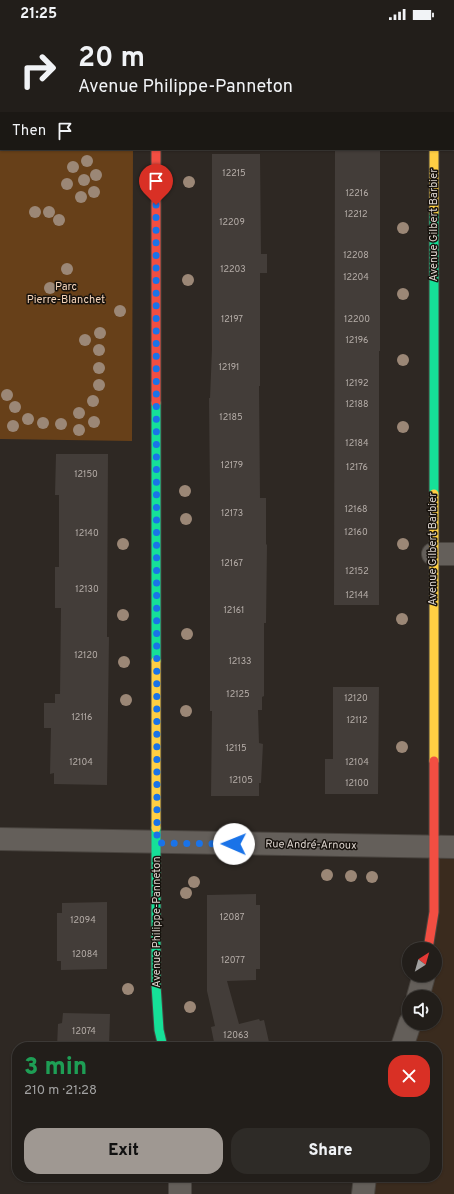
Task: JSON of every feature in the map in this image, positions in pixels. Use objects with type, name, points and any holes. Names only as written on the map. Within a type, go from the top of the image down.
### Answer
[{"type":"street","name":"Avenue Philippe-Panneton","points":[[156,150],[156,985],[159,1030],[162,1042]]},
{"type":"street","name":"Avenue Gilbert Barbier","points":[[429,942],[444,847],[443,554],[434,150]]},
{"type":"street","name":"Rue André-Arnoux","points":[[0,839],[444,847]]},
{"type":"street","points":[[404,1042],[408,1030]]},
{"type":"street","points":[[180,1182],[180,1194]]},
{"type":"street","points":[[363,1194],[364,1182]]},
{"type":"shaded area","points":[[433,847],[454,847],[454,1194],[363,1194],[364,1182],[442,1182],[442,1042],[404,1042],[408,1030],[442,1030],[442,990],[420,990],[422,982],[442,982],[442,942],[434,942]]},
{"type":"green space","name":"Parc Pierre-Blanchet","points":[[0,150],[133,150],[132,441],[0,439]]},
{"type":"building","points":[[335,150],[380,150],[379,605],[334,605]]},
{"type":"building","points":[[212,154],[260,154],[261,254],[267,254],[267,273],[260,273],[260,498],[266,498],[267,545],[266,623],[264,623],[264,696],[262,697],[262,710],[258,710],[259,743],[263,744],[259,796],[211,796],[212,711],[210,711],[209,398],[212,349]]},
{"type":"building","points":[[56,454],[108,454],[107,637],[109,637],[107,785],[54,784],[54,773],[50,774],[51,728],[44,728],[44,703],[55,703],[55,694],[60,694],[61,608],[55,608],[55,567],[59,567],[59,495],[55,495]]},
{"type":"building","points":[[333,687],[379,687],[378,794],[325,794],[325,759],[333,759]]},
{"type":"building","points":[[256,894],[256,905],[260,905],[260,969],[256,969],[256,980],[227,981],[239,1024],[259,1019],[260,1021],[264,1020],[269,1042],[214,1042],[211,1027],[215,1026],[207,991],[207,895]]},
{"type":"building","points":[[107,902],[107,969],[61,970],[61,961],[57,961],[57,913],[62,913],[62,903]]},
{"type":"building","points":[[63,1013],[110,1014],[109,1042],[57,1042],[58,1024],[62,1023]]},
{"type":"traffic: fast","points":[[434,213],[434,494]]},
{"type":"traffic: fast","points":[[156,403],[156,661]]},
{"type":"traffic: fast","points":[[156,828],[156,985],[159,1030],[162,1042]]},
{"type":"traffic: slow","points":[[434,150],[434,213]]},
{"type":"traffic: slow","points":[[434,494],[434,761]]},
{"type":"traffic: slow","points":[[156,661],[156,828]]},
{"type":"traffic: jam","points":[[156,150],[156,403]]},
{"type":"traffic: jam","points":[[429,942],[434,912],[434,761]]},
{"type":"route","points":[[156,205],[157,843],[234,844]]}]
